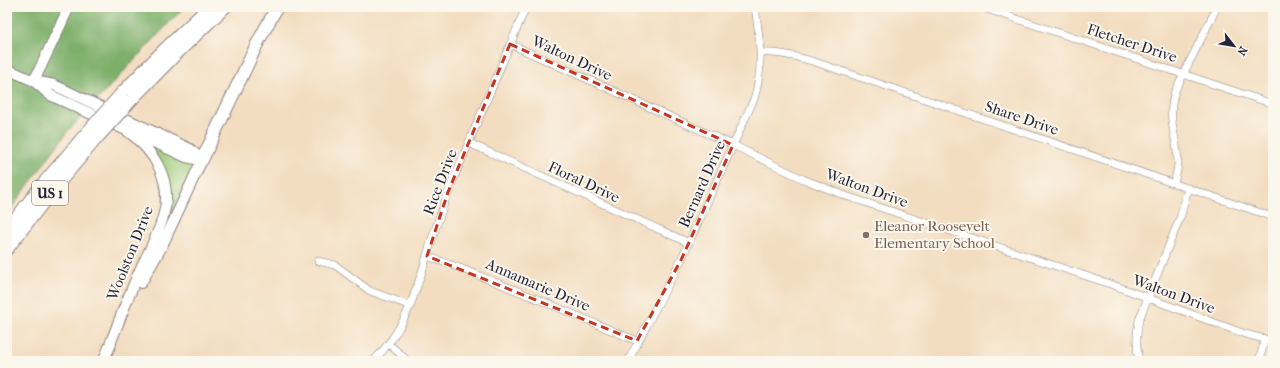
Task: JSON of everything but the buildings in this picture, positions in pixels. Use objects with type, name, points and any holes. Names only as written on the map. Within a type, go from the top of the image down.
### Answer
[{"type":"highway","name":"US 1","points":[[7,230],[42,185],[127,97],[166,48],[209,7]]},
{"type":"highway","name":"US 1","points":[[127,97],[174,56],[225,7]]},
{"type":"highway","points":[[202,160],[258,42],[277,7]]},
{"type":"highway","name":"US 1","points":[[7,249],[51,192],[90,137]]},
{"type":"main road","points":[[34,82],[69,7]]},
{"type":"main road","name":"Woolston Drive","points":[[7,69],[34,82],[50,95],[186,157],[202,160]]},
{"type":"main road","name":"Woolston Drive","points":[[34,82],[54,85],[190,149],[202,160]]},
{"type":"main road","name":"Woolston Drive","points":[[108,350],[121,314],[161,224],[166,202],[164,180],[158,164],[142,142],[126,130]]},
{"type":"main road","name":"Woolston Drive","points":[[103,361],[127,315],[141,282],[161,248],[202,160]]},
{"type":"street","name":"Rice Drive","points":[[373,361],[389,344],[406,318],[441,211],[526,7]]},
{"type":"street","name":"Bernard Drive","points":[[628,361],[663,296],[689,243],[754,99],[758,85],[761,52],[755,7]]},
{"type":"street","name":"Fletcher Drive","points":[[981,7],[1184,73],[1273,104]]},
{"type":"street","points":[[1174,183],[1178,163],[1171,114],[1174,96],[1217,7]]},
{"type":"street","name":"Walton Drive","points":[[510,44],[733,145],[803,179],[846,196],[1273,341]]},
{"type":"street","name":"Share Drive","points":[[761,52],[776,52],[812,61],[1273,217]]},
{"type":"street","name":"Floral Drive","points":[[469,142],[689,243]]},
{"type":"street","points":[[1139,361],[1137,330],[1139,320],[1181,215],[1188,188]]},
{"type":"street","name":"Annamarie Drive","points":[[427,256],[515,289],[638,341]]},
{"type":"street","points":[[318,261],[335,265],[370,291],[411,306]]},
{"type":"street","points":[[1259,361],[1265,339]]},
{"type":"street","points":[[389,344],[408,361]]},
{"type":"highlighted area","points":[[510,44],[733,145],[681,260],[637,341],[427,256],[448,192]]},
{"type":"green space","points":[[7,7],[184,7],[68,131],[7,214]]},
{"type":"green space","points":[[158,148],[192,163],[191,171],[170,216],[167,215],[155,152]]},
{"type":"place","name":"Eleanor Roosevelt Elementary School","points":[[866,235]]}]
